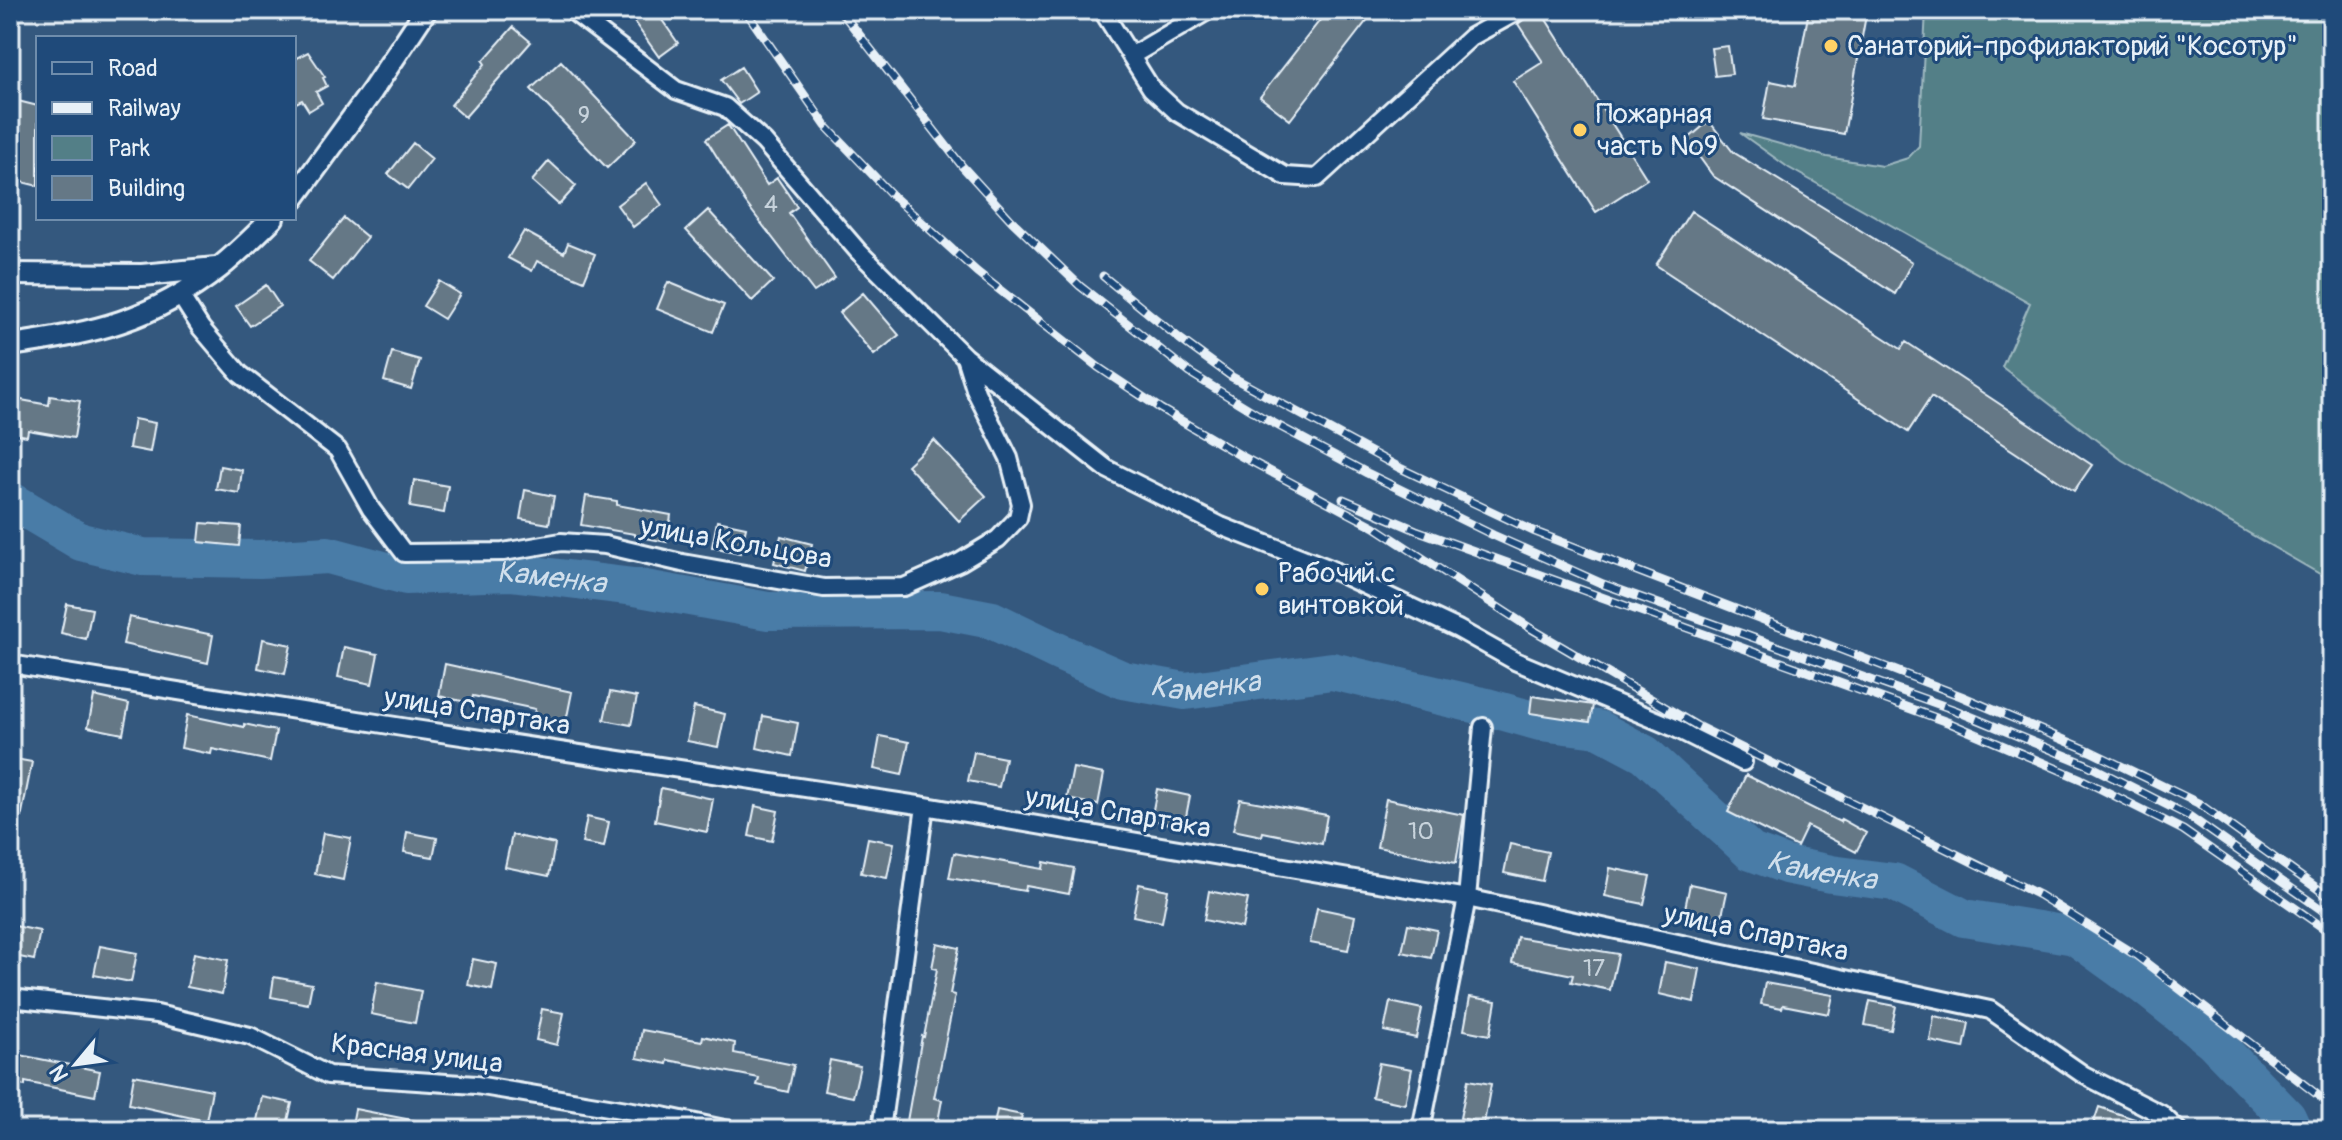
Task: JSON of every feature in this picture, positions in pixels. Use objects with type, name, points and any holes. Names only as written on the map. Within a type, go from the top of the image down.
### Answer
[{"type":"street","points":[[296,195],[389,67],[426,10]]},
{"type":"street","name":"улица Кольцова","points":[[180,295],[201,328],[240,374],[338,450],[371,509],[404,553],[503,552],[561,542],[605,545],[682,563],[824,588],[904,587],[960,562],[998,539],[1018,518],[1021,504],[1009,458],[976,392],[965,357],[858,251],[764,142],[725,107],[676,90],[571,10]]},
{"type":"street","points":[[1102,10],[1151,88],[1177,112],[1285,176],[1317,178],[1471,37],[1520,10]]},
{"type":"street","points":[[1131,56],[1209,10]]},
{"type":"street","points":[[10,345],[109,327],[146,313],[220,268],[271,220]]},
{"type":"street","points":[[10,274],[142,275],[220,268]]},
{"type":"street","points":[[965,357],[1107,469],[1221,526],[1328,568],[1458,629],[1515,661],[1675,728],[1743,762]]},
{"type":"street","name":"улица Спартака","points":[[10,664],[393,726],[925,806],[1467,898],[1990,1010],[2084,1075],[2161,1114],[2178,1130]]},
{"type":"street","points":[[1421,1130],[1467,898],[1483,727]]},
{"type":"street","points":[[881,1130],[925,806]]},
{"type":"street","name":"Красная улица","points":[[10,998],[157,1014],[250,1036],[328,1075],[476,1085],[729,1130]]},
{"type":"green space","points":[[1926,10],[2332,10],[2332,581],[2122,460],[2002,367],[2030,303],[1789,168],[1740,133],[1827,157],[1882,166],[1908,158],[1919,146]]},
{"type":"building","points":[[645,10],[655,10],[678,43],[659,57],[632,19]]},
{"type":"building","points":[[1328,10],[1375,10],[1290,120],[1260,97]]},
{"type":"building","name":"Пожарная часть №9","points":[[1540,10],[1647,179],[1596,212],[1513,81],[1543,62],[1518,24]]},
{"type":"building","name":"Санаторий-профилакторий \"Косотур\"","points":[[1809,10],[1867,10],[1844,134],[1763,119],[1770,81],[1795,86]]},
{"type":"building","points":[[513,27],[531,42],[465,117],[451,105]]},
{"type":"building","points":[[1728,46],[1732,74],[1715,76],[1711,48]]},
{"type":"building","points":[[308,52],[325,77],[327,86],[316,92],[322,103],[309,111],[302,100],[296,103],[296,58]]},
{"type":"building","points":[[561,61],[636,140],[607,168],[531,89]]},
{"type":"building","points":[[741,67],[757,92],[739,104],[721,80]]},
{"type":"building","points":[[10,99],[36,106],[36,186],[10,179]]},
{"type":"building","points":[[1709,121],[1733,152],[1912,262],[1895,294],[1713,176],[1687,140]]},
{"type":"building","points":[[728,125],[767,185],[777,178],[797,207],[789,213],[835,278],[814,292],[745,202],[706,139]]},
{"type":"building","points":[[413,143],[432,159],[408,189],[388,174]]},
{"type":"building","points":[[549,161],[576,186],[559,205],[532,181]]},
{"type":"building","points":[[646,183],[662,205],[633,227],[617,205]]},
{"type":"building","points":[[708,210],[773,281],[752,301],[686,230]]},
{"type":"building","points":[[1691,211],[1901,349],[1906,342],[2092,465],[2074,491],[1931,397],[1908,432],[1656,265]]},
{"type":"building","points":[[344,218],[367,237],[333,280],[309,261]]},
{"type":"building","points":[[524,231],[564,253],[568,243],[595,254],[584,281],[537,261],[532,271],[508,258]]},
{"type":"building","points":[[439,281],[460,294],[444,319],[423,306]]},
{"type":"building","points":[[668,282],[724,305],[713,332],[657,309]]},
{"type":"building","points":[[266,285],[280,306],[250,326],[236,306]]},
{"type":"building","points":[[863,293],[899,335],[874,355],[839,313]]},
{"type":"building","points":[[392,352],[420,360],[411,389],[384,381]]},
{"type":"building","points":[[50,396],[80,401],[74,438],[28,430],[27,436],[10,433],[10,398],[49,405]]},
{"type":"building","points":[[134,419],[155,423],[150,452],[129,448]]},
{"type":"building","points":[[934,440],[986,496],[959,521],[907,465]]},
{"type":"building","points":[[220,466],[242,470],[239,493],[216,489]]},
{"type":"building","points":[[414,480],[448,486],[444,513],[410,507]]},
{"type":"building","points":[[525,490],[554,496],[549,524],[520,519]]},
{"type":"building","points":[[586,496],[671,515],[667,542],[581,525]]},
{"type":"building","points":[[717,521],[746,527],[740,553],[712,547]]},
{"type":"building","points":[[201,523],[241,526],[239,546],[199,542]]},
{"type":"building","points":[[781,536],[812,544],[805,571],[774,563]]},
{"type":"building","points":[[67,604],[92,609],[86,639],[61,633]]},
{"type":"building","points":[[129,617],[213,635],[208,663],[123,644]]},
{"type":"building","points":[[263,639],[291,645],[285,674],[258,668]]},
{"type":"building","points":[[344,647],[378,654],[372,684],[338,677]]},
{"type":"building","points":[[445,664],[572,692],[566,722],[534,715],[535,709],[473,696],[471,703],[439,696]]},
{"type":"building","points":[[610,692],[637,697],[631,725],[604,720]]},
{"type":"building","points":[[94,696],[129,704],[123,734],[88,727]]},
{"type":"building","points":[[1532,696],[1593,705],[1590,722],[1530,713]]},
{"type":"building","points":[[694,707],[725,714],[718,747],[687,741]]},
{"type":"building","points":[[187,715],[276,731],[270,761],[212,749],[211,754],[181,748]]},
{"type":"building","points":[[763,716],[798,723],[792,756],[757,748]]},
{"type":"building","points":[[880,736],[909,742],[902,775],[874,769]]},
{"type":"building","points":[[974,752],[1005,758],[999,787],[968,781]]},
{"type":"building","points":[[10,758],[32,762],[18,834],[10,833]]},
{"type":"building","points":[[1073,768],[1104,774],[1098,805],[1067,799]]},
{"type":"building","points":[[1746,775],[1866,833],[1856,852],[1807,826],[1797,847],[1728,812]]},
{"type":"building","points":[[661,788],[713,799],[707,832],[655,821]]},
{"type":"building","points":[[1157,789],[1190,796],[1184,827],[1151,820]]},
{"type":"building","points":[[1240,799],[1327,815],[1322,844],[1263,832],[1262,836],[1233,830]]},
{"type":"building","points":[[1386,799],[1464,815],[1456,863],[1377,847]]},
{"type":"building","points":[[755,806],[778,811],[772,841],[749,836]]},
{"type":"building","points":[[587,817],[609,822],[604,847],[582,843]]},
{"type":"building","points":[[407,832],[437,838],[433,857],[404,852]]},
{"type":"building","points":[[323,833],[351,838],[343,880],[315,874]]},
{"type":"building","points":[[512,835],[555,844],[549,876],[505,867]]},
{"type":"building","points":[[868,838],[894,843],[887,878],[861,873]]},
{"type":"building","points":[[1510,844],[1548,852],[1542,881],[1504,873]]},
{"type":"building","points":[[954,853],[1043,869],[1044,862],[1074,868],[1069,894],[1026,886],[1025,891],[949,878]]},
{"type":"building","points":[[1610,868],[1650,876],[1644,904],[1605,896]]},
{"type":"building","points":[[1139,884],[1168,890],[1162,922],[1133,916]]},
{"type":"building","points":[[1690,884],[1727,892],[1721,920],[1684,913]]},
{"type":"building","points":[[1209,891],[1248,899],[1242,928],[1204,920]]},
{"type":"building","points":[[1317,908],[1355,916],[1348,950],[1310,943]]},
{"type":"building","points":[[1408,924],[1437,930],[1431,958],[1402,952]]},
{"type":"building","points":[[10,925],[40,931],[34,960],[10,955]]},
{"type":"building","points":[[1517,937],[1618,954],[1610,990],[1571,982],[1573,975],[1512,963]]},
{"type":"building","points":[[937,943],[959,948],[950,994],[955,995],[934,1098],[942,1100],[937,1127],[907,1121],[937,969],[932,968]]},
{"type":"building","points":[[100,946],[137,953],[131,982],[94,975]]},
{"type":"building","points":[[194,953],[228,960],[222,994],[187,987]]},
{"type":"building","points":[[473,959],[497,964],[492,990],[468,985]]},
{"type":"building","points":[[1665,962],[1700,969],[1694,1002],[1659,994]]},
{"type":"building","points":[[274,977],[312,984],[308,1004],[271,997]]},
{"type":"building","points":[[377,982],[421,991],[415,1023],[371,1014]]},
{"type":"building","points":[[1765,983],[1833,995],[1829,1014],[1761,1004]]},
{"type":"building","points":[[1470,997],[1496,1001],[1490,1035],[1464,1030]]},
{"type":"building","points":[[1870,1001],[1896,1006],[1891,1030],[1865,1025]]},
{"type":"building","points":[[1390,1002],[1422,1009],[1416,1038],[1384,1031]]},
{"type":"building","points":[[542,1009],[564,1013],[557,1045],[536,1040]]},
{"type":"building","points":[[1934,1016],[1969,1023],[1964,1048],[1930,1041]]},
{"type":"building","points":[[642,1030],[702,1041],[703,1036],[735,1043],[734,1053],[794,1065],[788,1092],[757,1085],[759,1078],[668,1060],[667,1064],[637,1058]]},
{"type":"building","points":[[10,1053],[100,1071],[95,1096],[25,1082],[25,1086],[10,1083]]},
{"type":"building","points":[[830,1060],[860,1066],[853,1097],[824,1091]]},
{"type":"building","points":[[1379,1063],[1412,1069],[1405,1104],[1372,1097]]},
{"type":"building","points":[[134,1075],[212,1090],[206,1121],[129,1104]]},
{"type":"building","points":[[1468,1080],[1491,1084],[1484,1123],[1460,1118]]},
{"type":"building","points":[[262,1097],[292,1103],[286,1130],[255,1130]]},
{"type":"building","points":[[2099,1107],[2158,1127],[2158,1130],[2106,1130],[2093,1125]]},
{"type":"building","points":[[355,1109],[422,1122],[421,1130],[351,1130]]},
{"type":"building","points":[[997,1110],[1022,1115],[1019,1130],[993,1130]]},
{"type":"waterway","name":"Каменка","points":[[10,500],[81,542],[143,557],[260,559],[328,555],[406,576],[510,572],[634,587],[768,611],[940,610],[992,620],[1123,680],[1185,691],[1332,671],[1540,722],[1598,729],[1645,754],[1751,852],[1786,865],[1894,882],[1964,918],[2075,936],[2212,1040],[2287,1117],[2293,1130]]},
{"type":"railway","points":[[745,10],[826,126],[894,197],[977,272],[1098,367],[1161,409],[1243,457],[1375,527],[1530,628],[1697,726],[2039,895],[2137,956],[2332,1106]]},
{"type":"railway","points":[[840,10],[962,166],[1012,221],[1080,286],[1190,373],[1262,417],[1493,535],[1603,584],[1955,710],[2086,764],[2189,816],[2332,917]]},
{"type":"railway","points":[[1103,276],[1232,377],[1400,468],[1533,531],[1961,696],[2090,751],[2198,803],[2332,899]]},
{"type":"railway","points":[[1343,499],[1416,530],[1950,723],[2081,779],[2183,830],[2332,934]]},
{"type":"place","name":"Санаторий-профилакторий \"Косотур\"","points":[[1831,46]]},
{"type":"place","name":"Пожарная часть №9","points":[[1580,130]]},
{"type":"place","name":"Рабочий с винтовкой","points":[[1262,589]]}]
